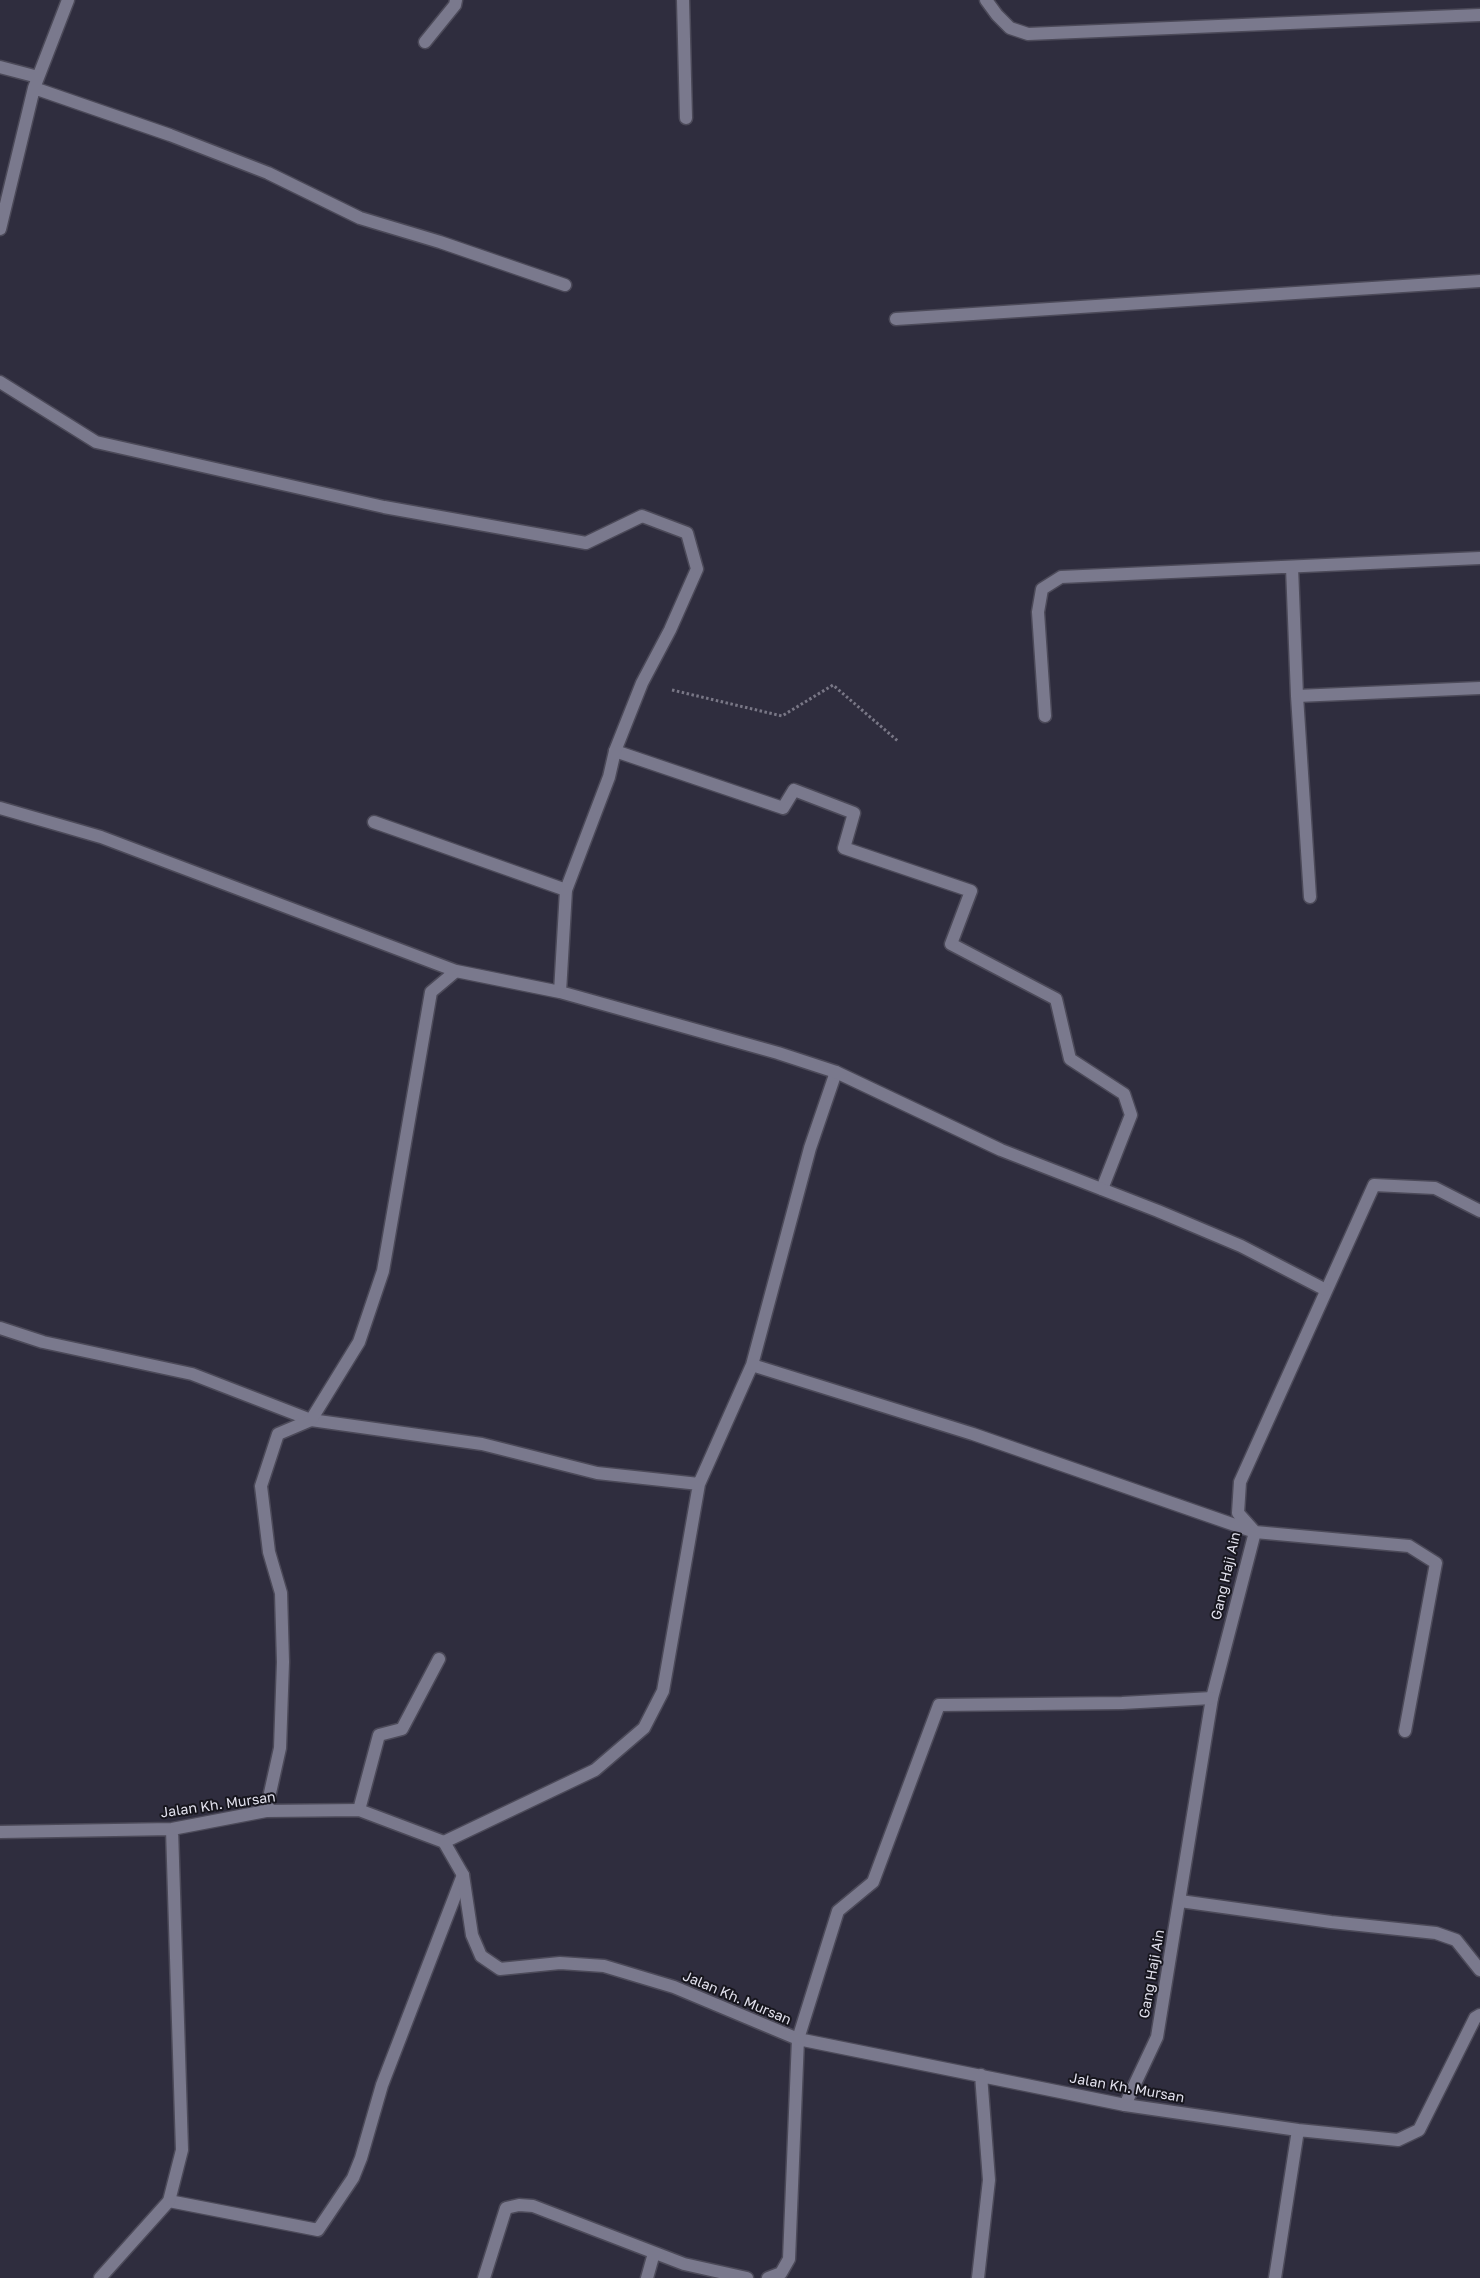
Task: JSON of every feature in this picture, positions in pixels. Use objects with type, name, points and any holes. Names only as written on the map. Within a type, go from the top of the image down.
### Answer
[{"type":"street","points":[[0,229],[36,83],[68,0]]},
{"type":"street","points":[[425,42],[455,5],[456,0]]},
{"type":"street","points":[[683,0],[686,118]]},
{"type":"street","points":[[986,0],[996,15],[1010,28],[1028,34],[1480,15]]},
{"type":"street","points":[[0,67],[36,83],[268,173],[360,218],[440,242],[565,285]]},
{"type":"street","points":[[896,319],[1480,281]]},
{"type":"street","points":[[0,382],[96,442],[384,507],[586,543],[642,516],[686,533],[697,569],[670,630],[642,683],[615,751],[609,777],[566,890],[560,992]]},
{"type":"street","points":[[1045,716],[1038,612],[1042,589],[1061,578],[1480,558]]},
{"type":"street","points":[[1292,567],[1297,696],[1310,897]]},
{"type":"street","points":[[1297,696],[1480,688]]},
{"type":"street","points":[[615,751],[784,808],[794,790],[854,812],[844,848],[971,891],[950,944],[1056,999],[1070,1059],[1124,1094],[1131,1115],[1102,1189]]},
{"type":"street","points":[[0,808],[101,837],[456,971],[560,992],[778,1053],[836,1072],[1001,1150],[1241,1246],[1326,1290]]},
{"type":"street","points":[[374,822],[566,890]]},
{"type":"street","points":[[266,1811],[280,1748],[283,1662],[281,1592],[270,1552],[261,1486],[278,1434],[311,1420],[359,1342],[383,1271],[431,992],[456,971]]},
{"type":"street","points":[[444,1842],[595,1770],[644,1728],[663,1691],[699,1484],[752,1365],[810,1148],[836,1072]]},
{"type":"street","name":"Gang Haji Ain","points":[[1125,2105],[1157,2037],[1212,1698],[1255,1532],[1238,1513],[1240,1482],[1374,1185],[1435,1188],[1480,1211]]},
{"type":"street","points":[[0,1328],[43,1342],[192,1374],[311,1420],[482,1444],[597,1473],[699,1484]]},
{"type":"street","points":[[752,1365],[973,1434],[1255,1532],[1409,1546],[1436,1563],[1405,1731]]},
{"type":"street","points":[[359,1810],[379,1735],[402,1729],[439,1659]]},
{"type":"street","points":[[768,2278],[781,2273],[789,2259],[798,2040],[838,1912],[873,1882],[939,1705],[1122,1703],[1212,1698]]},
{"type":"street","name":"Jalan Kh. Mursan","points":[[0,1832],[172,1829],[266,1811],[359,1810],[444,1842],[463,1875],[472,1935],[481,1956],[500,1969],[560,1963],[604,1966],[674,1987],[798,2040],[1125,2105],[1298,2130],[1398,2140],[1419,2130],[1475,2018],[1480,2014]]},
{"type":"street","points":[[100,2278],[168,2201],[182,2150],[172,1829]]},
{"type":"street","points":[[168,2201],[318,2230],[353,2178],[361,2158],[382,2085],[463,1875]]},
{"type":"street","points":[[1180,1901],[1331,1922],[1436,1933],[1456,1940],[1480,1970]]},
{"type":"street","points":[[978,2278],[989,2180],[981,2076]]},
{"type":"street","points":[[1275,2278],[1298,2130]]},
{"type":"street","points":[[484,2278],[506,2208],[519,2205],[533,2206],[684,2264],[747,2278]]},
{"type":"street","points":[[647,2278],[654,2252]]},
{"type":"path","points":[[642,683],[782,716],[833,685],[899,742]]}]
